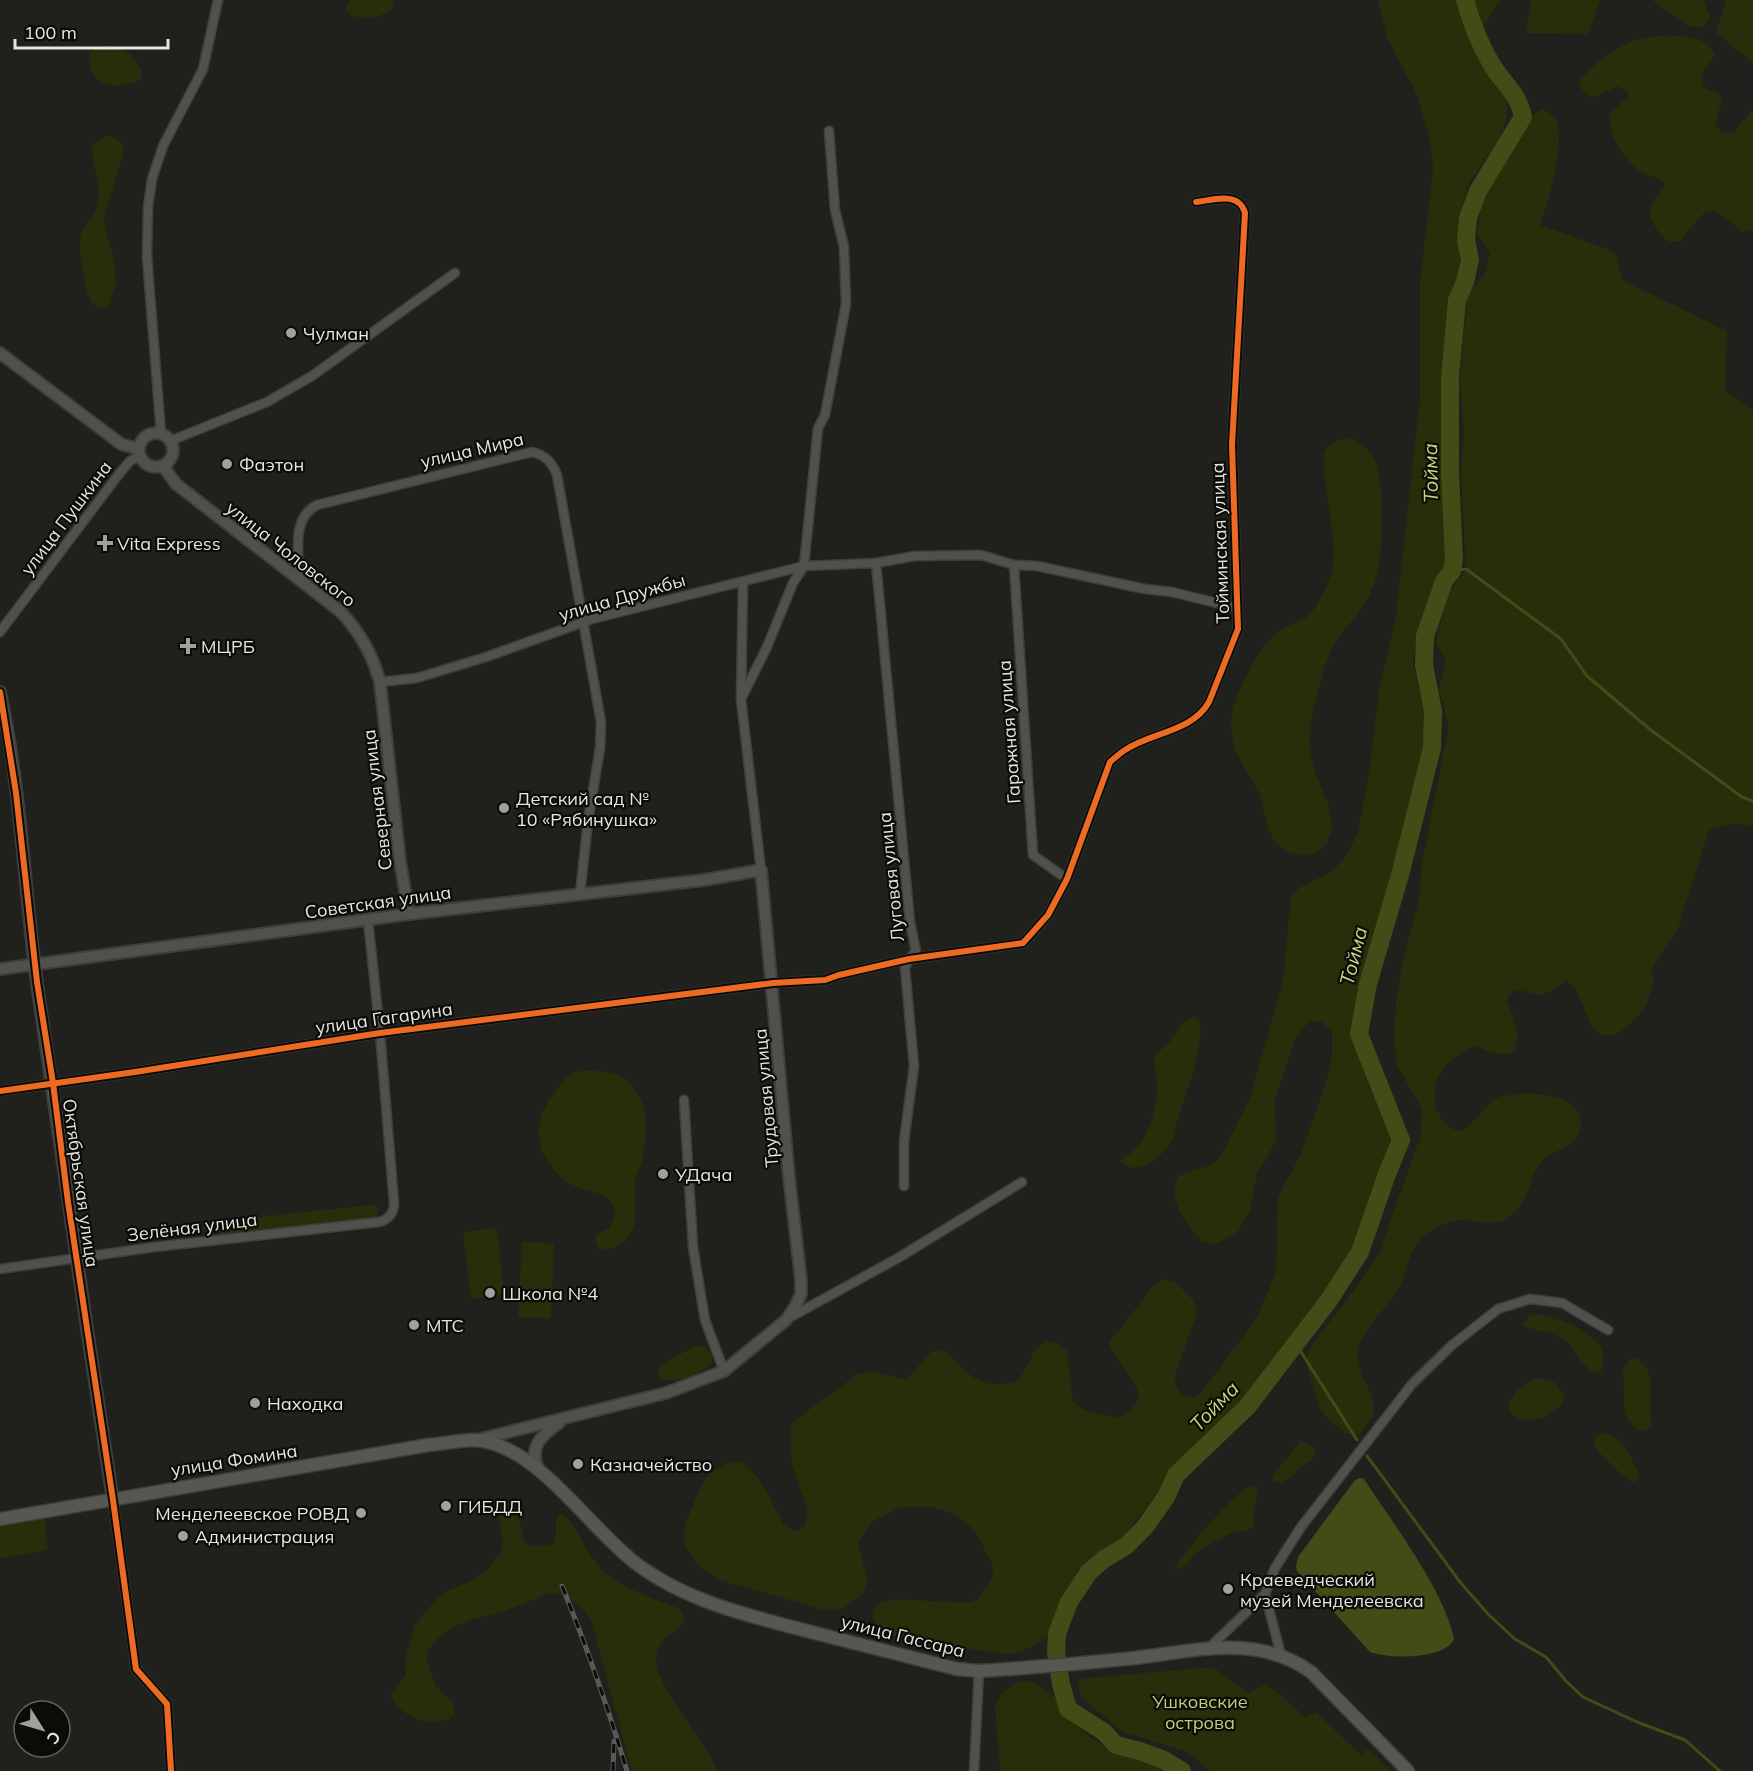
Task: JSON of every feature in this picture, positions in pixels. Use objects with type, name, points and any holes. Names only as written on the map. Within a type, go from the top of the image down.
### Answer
[{"type":"main road","name":"улица Фомина","points":[[0,1519],[428,1445],[474,1440]]},
{"type":"main road","name":"улица Гассара","points":[[474,1440],[492,1444],[513,1453],[538,1468],[624,1554],[652,1575],[695,1598],[729,1611],[957,1669],[979,1671],[1103,1661],[1209,1648],[1249,1647],[1281,1655],[1298,1662],[1311,1672],[1408,1771]]},
{"type":"street","points":[[161,434],[147,256],[148,207],[152,179],[163,146],[203,69],[218,0]]},
{"type":"street","points":[[741,699],[767,647],[793,583],[804,566],[818,428],[825,415],[846,304],[844,247],[835,210],[829,131]]},
{"type":"street","name":"Тойминская улица","points":[[909,959],[1023,943],[1048,915],[1067,879],[1110,762],[1125,749],[1193,721],[1203,713],[1238,629],[1232,444],[1245,213],[1241,205],[1228,198],[1196,202]]},
{"type":"street","points":[[170,441],[267,402],[312,376],[455,273]]},
{"type":"street","points":[[0,353],[121,444],[139,452]]},
{"type":"street","points":[[153,433],[161,434],[170,441],[173,448],[169,462],[156,468],[143,462],[139,452],[141,441],[146,436],[153,433]]},
{"type":"street","name":"улица Пушкина","points":[[0,632],[119,474],[139,452]]},
{"type":"street","name":"улица Мира","points":[[299,578],[299,524],[312,508],[532,452],[544,456],[549,461],[556,475],[601,722],[600,748],[588,821],[580,894]]},
{"type":"street","name":"улица Чоловского","points":[[163,466],[171,479],[184,490],[341,612],[354,627],[373,658],[380,682]]},
{"type":"street","name":"улица Дружбы","points":[[380,682],[417,678],[486,657],[583,622],[804,566],[876,562],[915,556],[981,555],[1014,565],[1037,566],[1145,589],[1172,592],[1238,608]]},
{"type":"street","name":"Луговая улица","points":[[876,562],[910,922],[916,951],[905,968],[914,1066],[904,1141],[904,1186]]},
{"type":"street","name":"Гаражная улица","points":[[1014,565],[1033,855],[1067,879]]},
{"type":"street","points":[[743,582],[741,699],[761,870]]},
{"type":"street","name":"Северная улица","points":[[380,682],[399,861],[409,914]]},
{"type":"street","name":"Октябрьская улица","points":[[0,692],[20,822],[35,964],[76,1258],[113,1500]]},
{"type":"street","name":"Советская улица","points":[[0,969],[409,914],[704,880],[761,870]]},
{"type":"street","name":"Трудовая улица","points":[[761,870],[789,1177],[801,1280],[801,1294],[786,1320]]},
{"type":"street","points":[[368,921],[380,1033]]},
{"type":"street","name":"улица Гагарина","points":[[0,1091],[380,1033],[773,983],[825,980],[909,959]]},
{"type":"street","name":"Зелёная улица","points":[[0,1269],[154,1247],[379,1222],[388,1218],[393,1212],[394,1203],[380,1033]]},
{"type":"street","points":[[684,1100],[693,1247],[705,1320],[724,1371]]},
{"type":"street","points":[[474,1440],[666,1394],[724,1371],[786,1320],[898,1258],[1022,1182]]},
{"type":"street","points":[[1209,1648],[1265,1594],[1275,1568],[1301,1527],[1412,1384],[1451,1346],[1498,1309],[1530,1299],[1562,1303],[1608,1330]]},
{"type":"street","points":[[538,1468],[533,1452],[536,1444],[564,1419]]},
{"type":"street","points":[[113,1500],[136,1669],[167,1704],[171,1771]]},
{"type":"street","points":[[1265,1594],[1281,1655]]},
{"type":"street","points":[[974,1771],[979,1671]]},
{"type":"green space","points":[[350,0],[394,0],[393,6],[385,14],[365,18],[353,16],[345,11]]},
{"type":"green space","points":[[1378,0],[1504,0],[1500,1],[1482,28],[1508,86],[1503,131],[1468,185],[1461,211],[1451,553],[1448,566],[1421,624],[1413,662],[1432,748],[1419,831],[1369,1003],[1369,1087],[1389,1120],[1390,1145],[1358,1244],[1263,1386],[1227,1424],[1192,1449],[1119,1542],[1088,1564],[1072,1585],[1052,1633],[1031,1647],[1007,1654],[905,1639],[882,1631],[878,1627],[872,1611],[881,1603],[893,1599],[966,1603],[978,1599],[992,1579],[993,1566],[976,1532],[957,1515],[933,1507],[907,1507],[895,1510],[871,1522],[858,1545],[868,1580],[864,1592],[844,1608],[819,1609],[721,1580],[707,1572],[695,1561],[686,1548],[684,1540],[687,1521],[703,1483],[718,1468],[730,1463],[743,1462],[760,1480],[784,1525],[795,1532],[805,1526],[808,1513],[792,1465],[790,1427],[798,1418],[858,1374],[870,1371],[906,1380],[932,1351],[945,1350],[961,1367],[977,1379],[985,1383],[1006,1384],[1019,1381],[1036,1348],[1046,1341],[1058,1343],[1067,1351],[1073,1402],[1083,1410],[1119,1418],[1132,1409],[1137,1400],[1138,1391],[1109,1343],[1154,1285],[1164,1279],[1176,1283],[1193,1300],[1197,1312],[1176,1373],[1175,1385],[1182,1395],[1194,1398],[1204,1389],[1256,1319],[1276,1273],[1278,1197],[1301,1154],[1326,1082],[1332,1057],[1332,1032],[1322,1022],[1309,1021],[1295,1040],[1274,1101],[1277,1140],[1257,1172],[1250,1211],[1237,1233],[1215,1244],[1202,1241],[1180,1211],[1175,1185],[1178,1176],[1213,1164],[1222,1154],[1249,1100],[1283,981],[1291,897],[1299,888],[1333,871],[1349,852],[1359,828],[1370,767],[1379,690],[1396,617],[1420,398],[1420,283],[1433,170],[1431,145],[1418,97],[1387,37]]},
{"type":"green space","points":[[1532,0],[1600,0],[1588,34],[1525,33]]},
{"type":"green space","points":[[1652,0],[1703,0],[1710,16],[1708,22],[1702,27],[1689,26]]},
{"type":"green space","points":[[1726,0],[1753,0],[1753,63],[1716,33]]},
{"type":"green space","points":[[1668,35],[1701,41],[1715,55],[1703,73],[1702,86],[1717,93],[1723,99],[1717,115],[1716,127],[1724,134],[1734,132],[1753,109],[1753,230],[1742,232],[1722,215],[1715,211],[1708,211],[1697,220],[1681,241],[1669,242],[1657,229],[1650,212],[1653,201],[1665,187],[1664,183],[1660,179],[1643,173],[1630,162],[1619,148],[1612,131],[1609,114],[1629,96],[1628,92],[1618,86],[1590,96],[1582,90],[1579,82],[1584,75],[1615,50],[1640,39]]},
{"type":"green space","points":[[104,45],[129,53],[140,67],[142,74],[140,80],[112,85],[97,79],[90,64],[90,53]]},
{"type":"green space","points":[[1541,109],[1551,114],[1556,121],[1559,147],[1540,225],[1615,252],[1622,280],[1727,331],[1725,391],[1753,411],[1753,827],[1737,823],[1712,828],[1708,833],[1678,929],[1652,969],[1651,975],[1654,981],[1647,1001],[1637,1017],[1624,1030],[1609,1036],[1595,1029],[1576,990],[1566,980],[1540,995],[1514,990],[1506,1000],[1517,1031],[1516,1047],[1512,1052],[1497,1054],[1476,1046],[1465,1050],[1447,1064],[1441,1073],[1436,1083],[1435,1105],[1443,1120],[1453,1129],[1466,1128],[1497,1098],[1520,1094],[1550,1096],[1564,1100],[1574,1107],[1580,1116],[1580,1128],[1568,1145],[1541,1163],[1522,1204],[1509,1217],[1491,1223],[1467,1220],[1448,1222],[1431,1231],[1417,1243],[1396,1293],[1359,1347],[1359,1366],[1371,1394],[1373,1412],[1368,1423],[1357,1436],[1345,1433],[1326,1417],[1319,1407],[1308,1370],[1307,1358],[1311,1346],[1379,1253],[1421,1135],[1422,1109],[1397,1065],[1394,1040],[1396,1002],[1402,963],[1419,902],[1422,864],[1449,725],[1439,690],[1446,660],[1436,643],[1446,597],[1466,569],[1461,472],[1464,435],[1460,382],[1467,296],[1485,273],[1490,253],[1477,234],[1486,191],[1498,164],[1514,138],[1532,116]]},
{"type":"green space","points":[[110,136],[119,141],[124,150],[103,222],[114,260],[116,283],[109,305],[105,309],[99,309],[91,301],[85,285],[80,255],[80,237],[95,211],[99,196],[92,148],[104,137]]},
{"type":"green space","points":[[1352,438],[1371,453],[1380,480],[1382,519],[1380,559],[1370,595],[1335,643],[1320,684],[1310,732],[1310,750],[1328,803],[1332,827],[1330,837],[1320,850],[1300,855],[1286,851],[1279,846],[1270,832],[1257,791],[1235,750],[1231,716],[1235,702],[1255,660],[1268,642],[1281,630],[1307,617],[1316,607],[1326,588],[1334,555],[1324,456],[1332,444]]},
{"type":"green space","points":[[1193,1016],[1200,1025],[1199,1049],[1172,1140],[1163,1153],[1148,1164],[1133,1168],[1126,1166],[1120,1160],[1140,1144],[1153,1115],[1157,1088],[1155,1055],[1169,1043],[1182,1023]]},
{"type":"green space","points":[[595,1070],[621,1077],[631,1085],[643,1104],[646,1126],[642,1161],[635,1180],[635,1216],[632,1231],[621,1243],[606,1250],[600,1249],[594,1238],[609,1228],[615,1216],[614,1206],[604,1196],[575,1186],[559,1175],[544,1155],[539,1135],[539,1125],[546,1106],[564,1080],[576,1072]]},
{"type":"green space","points":[[377,1206],[379,1212],[376,1218],[228,1235],[216,1231],[221,1221]]},
{"type":"green space","points":[[497,1228],[504,1295],[471,1299],[463,1232]]},
{"type":"green space","points":[[522,1242],[554,1244],[551,1318],[518,1317]]},
{"type":"green space","points":[[1536,1314],[1572,1325],[1595,1339],[1601,1349],[1603,1360],[1600,1373],[1589,1369],[1561,1337],[1522,1325],[1530,1315]]},
{"type":"green space","points":[[696,1346],[702,1346],[711,1352],[712,1362],[707,1367],[684,1378],[664,1381],[659,1378],[659,1368],[667,1361]]},
{"type":"green space","points":[[1636,1357],[1649,1373],[1651,1383],[1651,1427],[1643,1431],[1637,1430],[1625,1415],[1623,1369],[1630,1359]]},
{"type":"green space","points":[[1538,1378],[1556,1383],[1565,1396],[1558,1408],[1548,1415],[1525,1420],[1516,1417],[1510,1411],[1509,1403],[1522,1386]]},
{"type":"green space","points":[[1602,1433],[1616,1439],[1621,1444],[1640,1478],[1634,1482],[1625,1478],[1600,1453],[1594,1444],[1594,1439]]},
{"type":"green space","points":[[1301,1441],[1311,1445],[1316,1454],[1310,1462],[1282,1484],[1272,1481],[1276,1471]]},
{"type":"green space","points":[[1249,1487],[1257,1487],[1253,1516],[1255,1526],[1213,1542],[1198,1552],[1186,1565],[1175,1569],[1197,1538],[1241,1492]]},
{"type":"green space","points":[[511,1507],[517,1514],[525,1542],[530,1545],[553,1544],[558,1514],[564,1514],[592,1557],[609,1576],[630,1589],[678,1608],[685,1619],[661,1644],[656,1658],[657,1669],[671,1698],[718,1771],[632,1771],[591,1620],[584,1609],[563,1595],[550,1593],[501,1612],[470,1620],[452,1628],[436,1640],[428,1650],[427,1662],[435,1686],[454,1703],[454,1715],[446,1720],[428,1722],[409,1715],[394,1703],[390,1695],[406,1675],[406,1656],[414,1626],[440,1595],[474,1579],[489,1568],[501,1553],[503,1541],[498,1516],[500,1510]]},
{"type":"green space","points":[[44,1517],[48,1550],[0,1558],[0,1524]]},
{"type":"green space","name":"Ушковские острова","points":[[1213,1667],[1248,1693],[1267,1684],[1305,1717],[1316,1712],[1361,1755],[1366,1750],[1371,1751],[1391,1771],[1211,1771],[1188,1752],[1123,1732],[1082,1698],[1077,1679]]},
{"type":"green space","points":[[1022,1681],[1034,1683],[1055,1697],[1082,1731],[1106,1748],[1169,1771],[1000,1771],[995,1705],[1006,1690]]},
{"type":"shaded area","points":[[1364,1479],[1402,1536],[1440,1599],[1454,1639],[1449,1646],[1440,1651],[1415,1656],[1389,1656],[1370,1652],[1297,1571],[1298,1557],[1355,1480]]},
{"type":"waterway","name":"Тойма","points":[[1182,1771],[1164,1760],[1116,1745],[1104,1732],[1068,1709],[1056,1652],[1057,1634],[1069,1602],[1089,1572],[1104,1559],[1126,1546],[1145,1527],[1166,1497],[1176,1475],[1248,1406],[1329,1300],[1360,1252],[1401,1140],[1359,1034],[1368,984],[1400,875],[1432,748],[1433,711],[1424,665],[1425,636],[1444,581],[1452,571],[1454,560],[1450,472],[1450,378],[1457,300],[1465,282],[1470,260],[1466,240],[1468,218],[1478,191],[1523,117],[1518,101],[1484,50],[1465,0]]},
{"type":"waterway","points":[[1452,571],[1466,569],[1561,639],[1587,676],[1652,731],[1742,797],[1753,801]]},
{"type":"waterway","points":[[1296,1344],[1357,1440]]},
{"type":"waterway","points":[[1367,1456],[1460,1582],[1489,1615],[1515,1639],[1546,1657],[1583,1697],[1637,1722],[1685,1740],[1720,1771]]},
{"type":"railway","points":[[562,1586],[597,1678],[627,1771]]},
{"type":"railway","points":[[613,1771],[614,1741]]},
{"type":"cycle path","points":[[0,1091],[380,1033],[773,983],[825,980],[909,959],[1023,943],[1048,915],[1067,879],[1110,762],[1123,751],[1182,726],[1202,712],[1209,702],[1238,629],[1232,445],[1245,213],[1242,206],[1231,199],[1196,202]]},
{"type":"cycle path","points":[[0,692],[16,793],[37,982],[136,1669],[167,1704],[171,1771]]},
{"type":"place","name":"Чулман","points":[[291,333]]},
{"type":"place","name":"Фаэтон","points":[[227,464]]},
{"type":"place","name":"Vita Express","points":[[105,543]]},
{"type":"place","name":"МЦРБ","points":[[188,646]]},
{"type":"place","name":"Детский сад № 10 «Рябинушка»","points":[[504,808]]},
{"type":"place","name":"УДача","points":[[663,1174]]},
{"type":"place","name":"Школа №4","points":[[490,1293]]},
{"type":"place","name":"МТС","points":[[414,1325]]},
{"type":"place","name":"Находка","points":[[255,1403]]},
{"type":"place","name":"Казначейство","points":[[578,1464]]},
{"type":"place","name":"ГИБДД","points":[[446,1506]]},
{"type":"place","name":"Менделеевское РОВД","points":[[361,1513]]},
{"type":"place","name":"Администрация","points":[[183,1536]]},
{"type":"place","name":"Краеведческий музей Менделеевска","points":[[1228,1589]]}]
